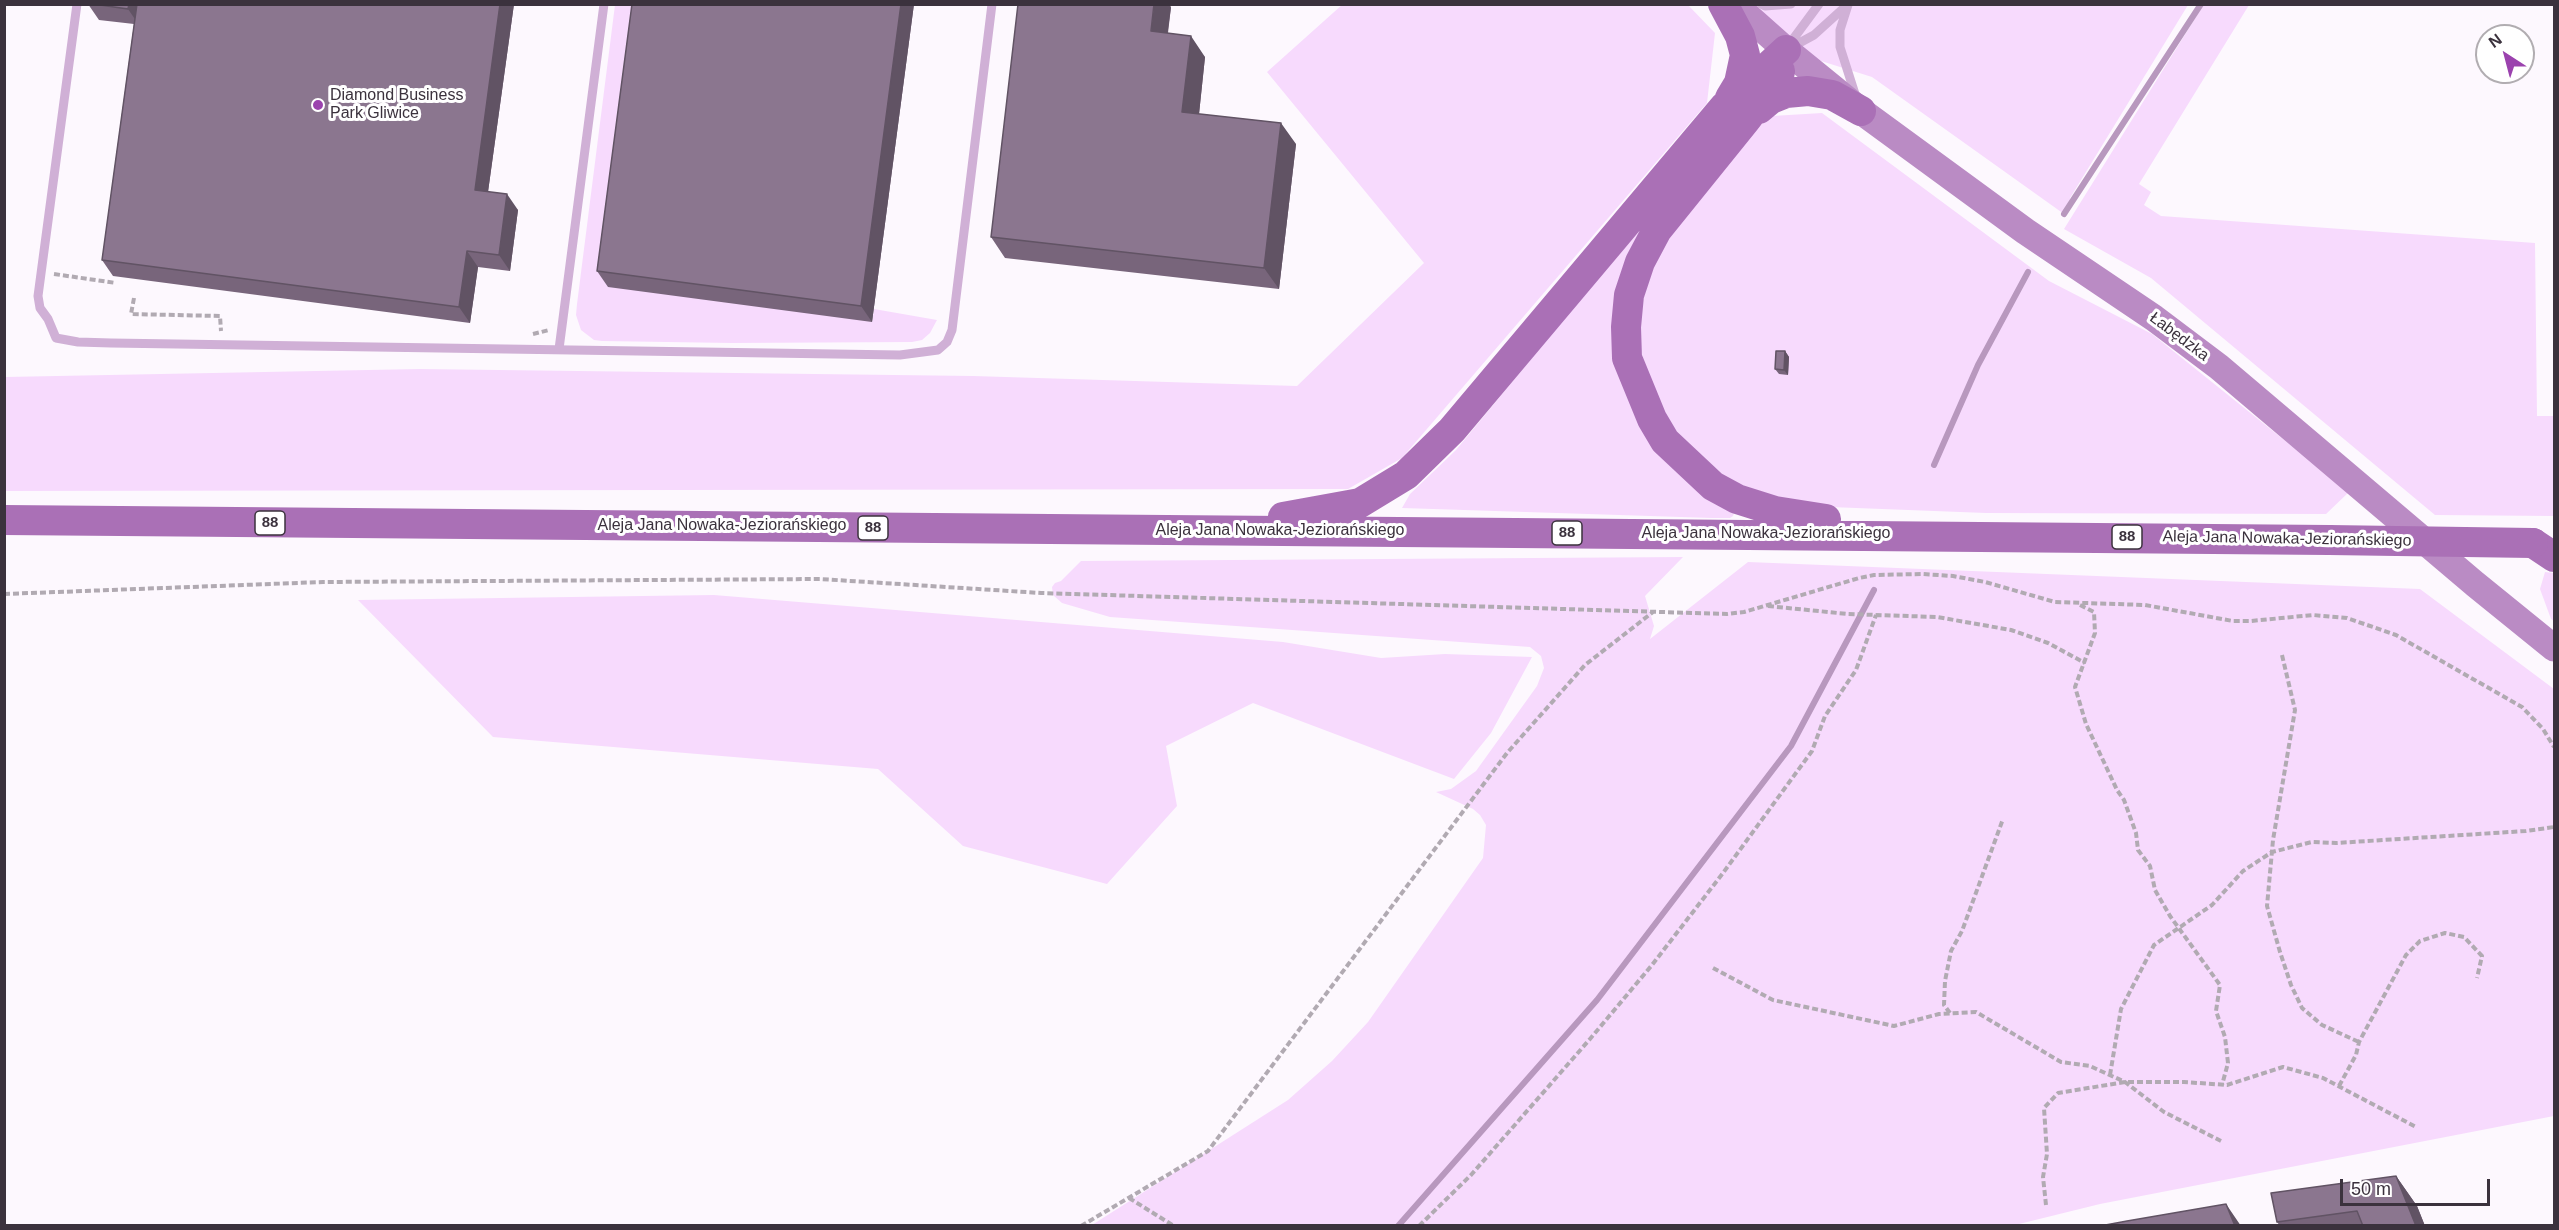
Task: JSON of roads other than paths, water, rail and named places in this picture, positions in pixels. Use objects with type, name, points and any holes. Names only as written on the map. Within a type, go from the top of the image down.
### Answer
[{"type":"main road","points":[[1723,4],[1740,36],[1745,55],[1735,113],[1657,230],[1640,262],[1629,295],[1626,327],[1627,358],[1640,392],[1665,441],[1713,486],[1737,499],[1775,511],[1924,535]]},
{"type":"main road","points":[[1210,530],[1360,503],[1406,475],[1452,430],[1735,113],[1785,50]]},
{"type":"main road","points":[[1735,113],[1786,93],[1808,91],[1832,95],[1861,111]]},
{"type":"main road","name":"Aleja Jana Nowaka-Jeziorańskiego","points":[[4,520],[1924,535],[2329,540],[2547,547]]},
{"type":"street","name":"Łabędzka","points":[[1734,4],[1785,50],[1861,111],[2025,231],[2154,318],[2219,367],[2554,648]]},
{"type":"lane","points":[[77,4],[38,296],[40,308],[48,319],[56,338],[78,342],[111,343],[900,355],[938,350],[947,342],[952,330],[992,4]]},
{"type":"lane","points":[[559,349],[604,4]]},
{"type":"lane","points":[[1761,4],[1765,6],[1791,4]]},
{"type":"lane","points":[[1785,50],[1819,4]]},
{"type":"lane","points":[[1785,50],[1814,35],[1848,5]]},
{"type":"lane","points":[[1848,5],[1840,30],[1840,47],[1861,111]]},
{"type":"waterway","points":[[2064,214],[2201,4]]},
{"type":"waterway","points":[[1934,465],[1978,365],[2028,272]]},
{"type":"waterway","points":[[1398,1226],[1597,1000],[1791,746],[1874,590]]},
{"type":"place","name":"Diamond Business Park Gliwice","points":[[318,105]]}]
